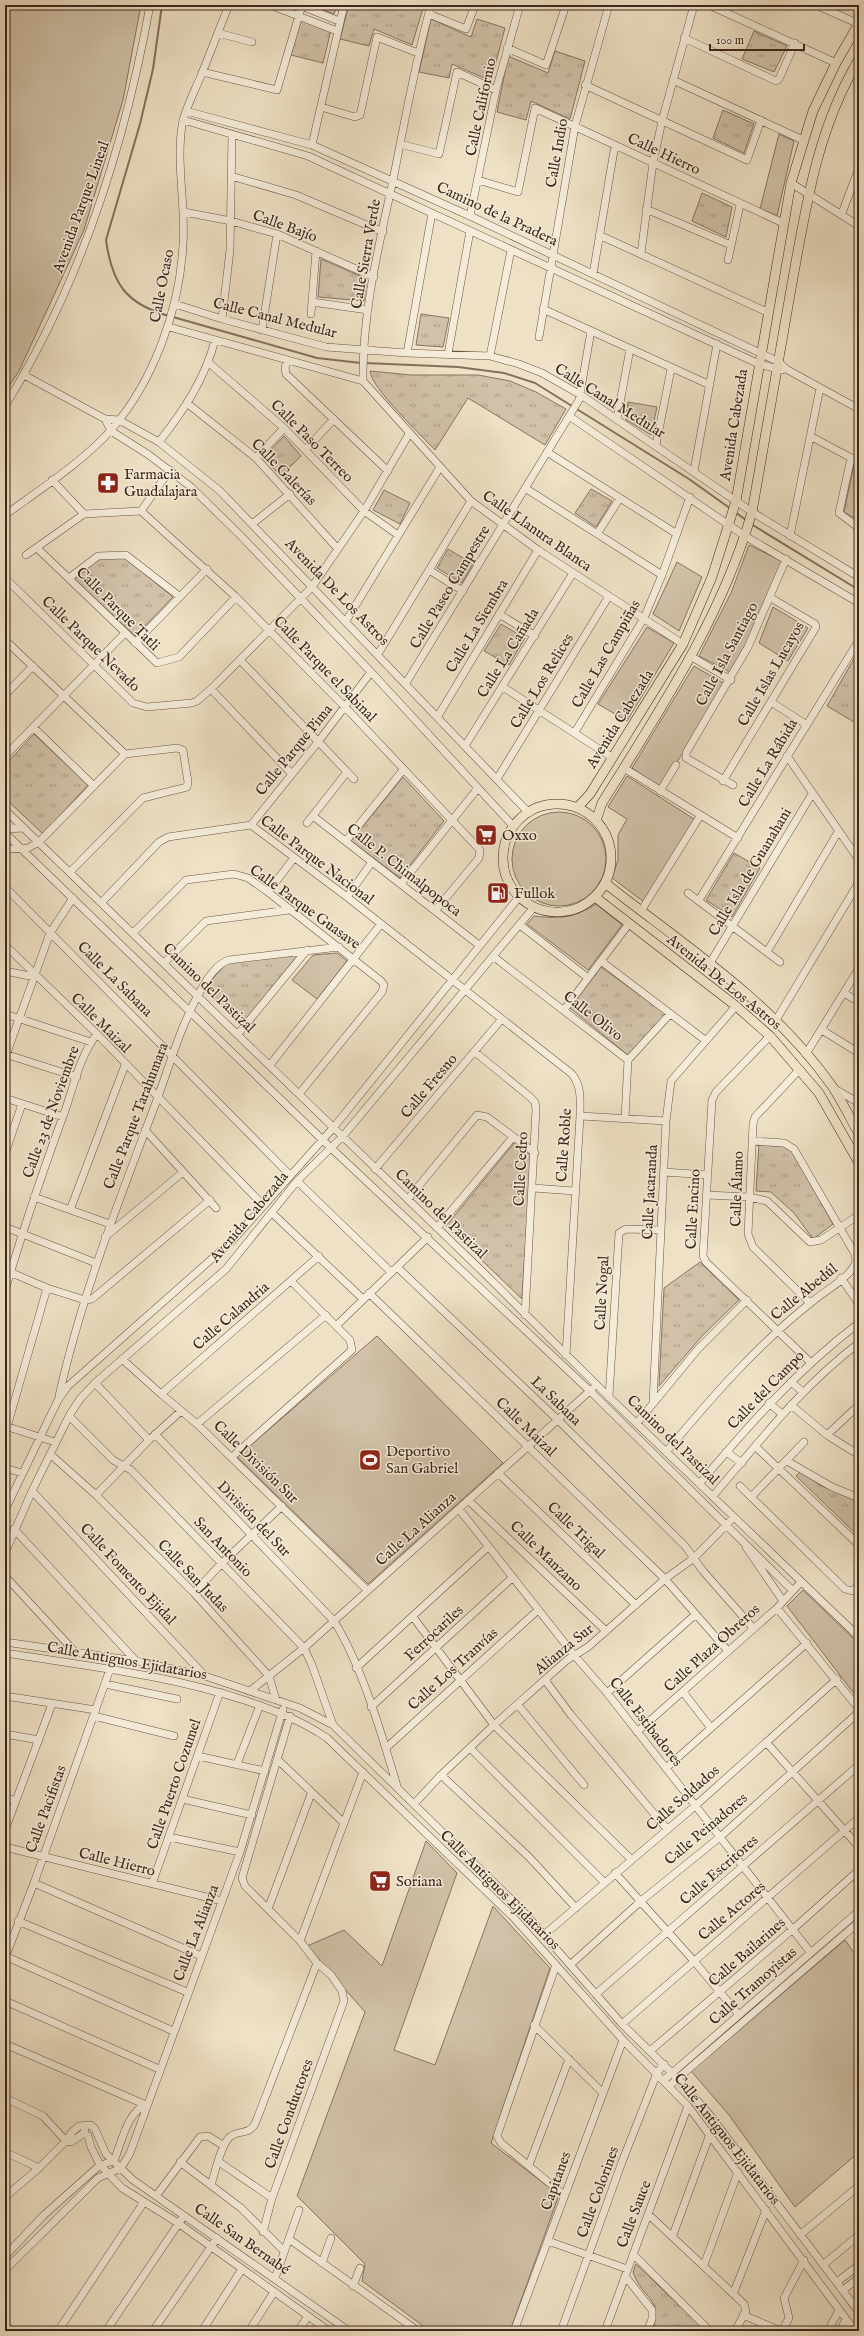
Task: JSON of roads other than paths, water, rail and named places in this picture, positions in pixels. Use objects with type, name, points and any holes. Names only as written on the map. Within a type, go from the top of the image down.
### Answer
[{"type":"main road","name":"Avenida Cabezada","points":[[577,808],[590,794],[613,758],[682,644],[703,601],[735,503],[760,353],[791,183],[813,111],[836,63],[859,24]]},
{"type":"main road","name":"Avenida Cabezada","points":[[596,821],[601,805],[692,657],[713,615],[746,533],[781,367],[809,192],[821,142],[831,112],[859,59]]},
{"type":"main road","points":[[552,805],[577,808],[596,821],[606,835],[611,851],[610,868],[605,883],[595,897],[582,907],[566,912],[550,912],[534,907],[519,896],[509,882],[504,864],[505,845],[514,827],[529,813],[552,805]]},
{"type":"main road","name":"Avenida De Los Astros","points":[[605,883],[710,963],[776,1020],[833,1088],[859,1134]]},
{"type":"main road","name":"Avenida De Los Astros","points":[[595,897],[628,925],[736,1006],[770,1036],[800,1069],[819,1093],[859,1163]]},
{"type":"main road","points":[[751,1019],[761,1006]]},
{"type":"street","name":"Avenida Parque Lineal","points":[[5,406],[24,375],[80,253],[98,204],[125,115],[150,5]]},
{"type":"street","name":"Calle Ocaso","points":[[5,515],[52,480],[110,431],[145,380],[170,325],[175,306],[183,245],[184,212],[181,142],[184,120],[186,111],[229,5]]},
{"type":"street","points":[[270,5],[337,31]]},
{"type":"street","points":[[202,72],[277,90],[299,16],[300,5],[340,21]]},
{"type":"street","points":[[312,145],[344,5]]},
{"type":"street","name":"Calle Sierra Verde","points":[[363,381],[363,353],[368,310],[418,53],[431,5]]},
{"type":"street","points":[[429,14],[466,29],[475,5]]},
{"type":"street","name":"Calle Californio","points":[[470,216],[496,90],[520,5]]},
{"type":"street","points":[[507,48],[545,65],[566,5]]},
{"type":"street","name":"Calle Indio","points":[[539,337],[575,126],[585,85],[609,5]]},
{"type":"street","points":[[641,253],[653,163],[662,121],[694,5]]},
{"type":"street","points":[[709,5],[836,63]]},
{"type":"street","points":[[816,5],[859,24]]},
{"type":"street","points":[[218,33],[252,42]]},
{"type":"street","points":[[321,106],[359,117],[377,37],[418,53]]},
{"type":"street","points":[[684,38],[777,80],[795,44]]},
{"type":"street","points":[[400,144],[439,155],[456,73],[496,90]]},
{"type":"street","points":[[673,80],[803,140]]},
{"type":"street","points":[[585,85],[748,160],[761,120]]},
{"type":"street","name":"Calle Hierro","points":[[478,180],[517,193],[534,109],[575,126],[740,205],[783,223]]},
{"type":"street","name":"Camino de la Pradera","points":[[186,111],[312,145],[393,180],[760,353],[781,367],[859,407]]},
{"type":"street","name":"Camino de la Pradera","points":[[184,120],[308,156],[759,364],[781,367]]},
{"type":"street","points":[[222,320],[228,277],[231,221],[232,135]]},
{"type":"street","points":[[593,274],[615,145]]},
{"type":"street","points":[[842,213],[859,168]]},
{"type":"street","points":[[231,176],[296,195],[383,232]]},
{"type":"street","points":[[791,183],[809,192],[859,226]]},
{"type":"street","points":[[728,260],[740,205]]},
{"type":"street","points":[[646,208],[731,245]]},
{"type":"street","name":"Calle Bajío","points":[[184,212],[231,221],[277,234],[374,277]]},
{"type":"street","points":[[407,353],[432,213]]},
{"type":"street","points":[[448,354],[470,231]]},
{"type":"street","points":[[262,330],[277,234]]},
{"type":"street","points":[[600,235],[768,312]]},
{"type":"street","points":[[490,356],[511,250]]},
{"type":"street","points":[[311,314],[316,251]]},
{"type":"street","points":[[312,302],[368,310]]},
{"type":"street","name":"Calle Canal Medular","points":[[175,306],[222,320],[326,346],[363,353],[490,356],[542,373],[656,445],[694,471],[751,515],[790,536],[859,577]]},
{"type":"street","points":[[544,309],[710,385]]},
{"type":"street","points":[[170,325],[287,361],[363,381]]},
{"type":"street","name":"Calle Paseo Campestre","points":[[406,683],[503,526],[580,397],[591,331]]},
{"type":"street","points":[[159,442],[188,404],[209,364],[215,340]]},
{"type":"street","points":[[694,471],[718,344]]},
{"type":"street","points":[[617,419],[630,349]]},
{"type":"street","points":[[287,361],[285,368],[286,374],[388,471]]},
{"type":"street","name":"Calle Paso Terreo","points":[[209,364],[284,428],[306,449],[364,511],[398,535]]},
{"type":"street","points":[[656,445],[671,368]]},
{"type":"street","name":"Avenida De Los Astros","points":[[24,375],[105,418],[119,420],[159,442],[220,491],[438,716],[529,813]]},
{"type":"street","name":"Calle Llanura Blanca","points":[[363,381],[409,434],[471,501],[503,526],[538,550],[682,644]]},
{"type":"street","points":[[790,536],[820,388]]},
{"type":"street","name":"Calle Galerías","points":[[188,404],[256,458],[338,549]]},
{"type":"street","points":[[570,414],[746,533],[859,603]]},
{"type":"street","points":[[105,418],[110,431]]},
{"type":"street","points":[[306,449],[334,419]]},
{"type":"street","points":[[256,458],[284,428]]},
{"type":"street","name":"Avenida De Los Astros","points":[[110,431],[170,470],[191,487],[235,530],[371,672],[514,827]]},
{"type":"street","name":"Calle Parque Nevado","points":[[5,578],[132,703],[142,707],[195,702],[211,689],[312,586],[364,511],[409,434]]},
{"type":"street","points":[[810,436],[859,462]]},
{"type":"street","points":[[547,452],[677,534]]},
{"type":"street","points":[[851,458],[839,515],[859,528]]},
{"type":"street","points":[[346,621],[440,467]]},
{"type":"street","points":[[26,555],[84,514],[141,511],[170,470]]},
{"type":"street","points":[[52,480],[84,514]]},
{"type":"street","points":[[525,488],[662,575]]},
{"type":"street","points":[[252,524],[290,494]]},
{"type":"street","name":"Calle Las Campiñas","points":[[575,732],[644,618],[662,575],[690,496]]},
{"type":"street","points":[[597,534],[620,498]]},
{"type":"street","points":[[378,654],[471,501]]},
{"type":"street","name":"Calle Parque el Sabinal","points":[[141,511],[207,568],[345,707],[479,849],[480,854],[436,911]]},
{"type":"street","name":"Calle Parque Tatli","points":[[37,548],[154,662],[177,659],[236,597]]},
{"type":"street","name":"Calle La Siembra","points":[[438,716],[538,550]]},
{"type":"street","points":[[68,578],[98,556],[127,555],[179,596]]},
{"type":"street","name":"Calle Isla Santiago","points":[[723,780],[686,758],[691,744],[731,680],[771,598],[786,559]]},
{"type":"street","points":[[135,643],[207,568]]},
{"type":"street","points":[[429,570],[463,591]]},
{"type":"street","name":"Calle La Cañada","points":[[465,746],[573,573]]},
{"type":"street","name":"Calle Los Relices","points":[[497,779],[608,596]]},
{"type":"street","name":"Calle Islas Lucayos","points":[[723,780],[816,625],[771,598]]},
{"type":"street","points":[[499,614],[534,636]]},
{"type":"street","points":[[5,756],[125,633]]},
{"type":"street","points":[[5,640],[125,754]]},
{"type":"street","name":"Calle La Rábida","points":[[699,900],[859,640]]},
{"type":"street","points":[[692,657],[731,680]]},
{"type":"street","points":[[240,660],[354,779]]},
{"type":"street","points":[[5,695],[33,666]]},
{"type":"street","name":"Calle Parque Pima","points":[[251,825],[318,742],[371,672]]},
{"type":"street","points":[[503,687],[575,732],[613,758]]},
{"type":"street","points":[[211,689],[292,773]]},
{"type":"street","points":[[771,702],[807,725]]},
{"type":"street","points":[[33,727],[94,786]]},
{"type":"street","points":[[5,849],[28,848],[39,842],[125,754],[181,749],[184,752],[188,786],[183,789],[150,795],[143,798],[70,872]]},
{"type":"street","points":[[787,756],[838,832],[859,860]]},
{"type":"street","points":[[660,790],[676,765]]},
{"type":"street","points":[[624,768],[738,838]]},
{"type":"street","points":[[346,841],[403,770]]},
{"type":"street","points":[[307,823],[347,772]]},
{"type":"street","points":[[723,780],[733,785]]},
{"type":"street","points":[[402,884],[478,788]]},
{"type":"street","name":"Calle Isla de Guanahani","points":[[710,963],[734,927],[812,794]]},
{"type":"street","name":"Camino del Pastizal","points":[[5,810],[334,1127],[375,1169],[408,1199],[609,1397],[700,1483],[734,1518],[859,1636]]},
{"type":"street","name":"Calle P. Chimalpopoca","points":[[313,816],[479,945]]},
{"type":"street","points":[[641,911],[700,816]]},
{"type":"street","name":"Calle Parque Nacional","points":[[102,902],[159,842],[168,837],[251,825],[347,897],[465,992]]},
{"type":"street","points":[[5,829],[24,828]]},
{"type":"street","name":"Camino del Pastizal","points":[[5,832],[330,1147],[428,1237],[590,1391],[792,1590]]},
{"type":"street","points":[[766,952],[838,832]]},
{"type":"street","points":[[268,892],[294,858]]},
{"type":"street","points":[[347,897],[372,862]]},
{"type":"street","name":"Calle Parque Guasave","points":[[133,933],[186,880],[234,874],[248,878],[268,892],[381,981],[384,985],[382,992],[299,1094]]},
{"type":"street","points":[[776,1020],[859,882]]},
{"type":"street","name":"Calle La Sabana","points":[[5,888],[290,1175]]},
{"type":"street","points":[[688,893],[780,962]]},
{"type":"street","name":"Avenida Cabezada","points":[[5,1509],[58,1400],[80,1374],[232,1241],[334,1127],[450,980],[519,896]]},
{"type":"street","points":[[73,898],[50,933],[36,977],[5,1056],[77,1077]]},
{"type":"street","name":"Avenida Cabezada","points":[[5,1553],[14,1529],[55,1442],[69,1416],[80,1400],[95,1383],[226,1268],[297,1181],[330,1147],[343,1136],[465,992],[534,907]]},
{"type":"street","points":[[164,963],[206,921],[289,910]]},
{"type":"street","points":[[270,1065],[355,959],[381,924]]},
{"type":"street","points":[[520,925],[588,978]]},
{"type":"street","points":[[564,1010],[628,925]]},
{"type":"street","name":"Calle Maizal","points":[[5,945],[36,977],[96,1034],[263,1205]]},
{"type":"street","name":"Calle Parque Tarahumara","points":[[58,1400],[96,1263],[158,1097],[172,1055],[202,986],[224,962],[339,947]]},
{"type":"street","points":[[238,1034],[307,950]]},
{"type":"street","name":"Calle Olivo","points":[[494,957],[628,1060],[625,1118]]},
{"type":"street","points":[[601,961],[706,1040]]},
{"type":"street","points":[[806,1054],[859,968]]},
{"type":"street","points":[[5,971],[36,977]]},
{"type":"street","name":"Calle Roble","points":[[465,992],[572,1074],[578,1082],[580,1091],[580,1116],[574,1191],[566,1355]]},
{"type":"street","points":[[844,993],[859,1002]]},
{"type":"street","name":"Calle Jacaranda","points":[[653,1403],[666,1121],[670,1081],[736,1006]]},
{"type":"street","points":[[5,1014],[91,1042]]},
{"type":"street","points":[[628,1060],[670,1014]]},
{"type":"street","name":"Calle Fresno","points":[[375,1169],[501,1020]]},
{"type":"street","points":[[822,1030],[859,1052]]},
{"type":"street","name":"Calle 23 de Noviembre","points":[[5,1291],[8,1271],[62,1117],[91,1042],[96,1034]]},
{"type":"street","name":"Calle Encino","points":[[770,1036],[716,1092],[712,1100],[703,1256],[706,1262],[810,1362]]},
{"type":"street","name":"Calle Cedro","points":[[475,1052],[535,1102],[535,1153],[525,1315]]},
{"type":"street","points":[[70,1210],[125,1065]]},
{"type":"street","name":"Calle Álamo","points":[[800,1069],[755,1117],[752,1141],[748,1234],[749,1241],[810,1303]]},
{"type":"street","points":[[833,1088],[859,1103]]},
{"type":"street","points":[[363,1090],[374,1098]]},
{"type":"street","points":[[5,1098],[62,1117]]},
{"type":"street","points":[[5,1154],[22,1104]]},
{"type":"street","points":[[408,1199],[477,1115],[487,1117],[535,1153]]},
{"type":"street","points":[[580,1116],[666,1121]]},
{"type":"street","points":[[145,1130],[216,1208]]},
{"type":"street","points":[[437,1228],[513,1137]]},
{"type":"street","name":"Calle Abedúl","points":[[666,1452],[736,1371],[778,1330],[854,1266],[856,1258],[794,1149],[784,1143],[752,1141]]},
{"type":"street","points":[[106,1237],[183,1172]]},
{"type":"street","points":[[664,1172],[708,1175]]},
{"type":"street","points":[[297,1181],[391,1272]]},
{"type":"street","points":[[533,1188],[574,1191]]},
{"type":"street","points":[[707,1194],[749,1197],[767,1201],[810,1242],[821,1240],[859,1215]]},
{"type":"street","points":[[34,1197],[110,1224]]},
{"type":"street","points":[[8,1271],[47,1288],[85,1300],[98,1296],[210,1200]]},
{"type":"street","points":[[272,1213],[363,1299]]},
{"type":"street","points":[[5,1227],[21,1235],[96,1263]]},
{"type":"street","name":"Calle Nogal","points":[[609,1397],[619,1233],[626,1229],[661,1230]]},
{"type":"street","points":[[337,1325],[428,1237]]},
{"type":"street","name":"Calle Calandria","points":[[161,1394],[319,1256]]},
{"type":"street","name":"La Sabana","points":[[397,1267],[558,1420],[685,1546],[753,1628]]},
{"type":"street","points":[[841,1278],[859,1304]]},
{"type":"street","points":[[232,1457],[349,1354],[352,1343],[337,1325],[291,1281]]},
{"type":"street","points":[[47,1288],[6,1426],[41,1436],[55,1442]]},
{"type":"street","name":"Calle Maizal","points":[[369,1293],[664,1579],[728,1651]]},
{"type":"street","points":[[637,1423],[698,1349],[747,1300]]},
{"type":"street","points":[[198,1424],[326,1315]]},
{"type":"street","name":"Calle del Campo","points":[[700,1483],[769,1403],[810,1362],[859,1323]]},
{"type":"street","name":"Calle del Campo","points":[[713,1496],[756,1447],[782,1414],[804,1392],[859,1343]]},
{"type":"street","name":"Calle División Sur","points":[[122,1359],[161,1394],[198,1424],[366,1590]]},
{"type":"street","points":[[791,1382],[804,1392]]},
{"type":"street","points":[[95,1383],[149,1440]]},
{"type":"street","name":"Calle La Alianza","points":[[250,1691],[304,1648],[366,1590],[597,1385]]},
{"type":"street","points":[[769,1403],[782,1414]]},
{"type":"street","points":[[791,1405],[827,1436],[859,1454]]},
{"type":"street","points":[[827,1436],[859,1405]]},
{"type":"street","points":[[96,1495],[122,1466],[181,1411]]},
{"type":"street","name":"San Antonio","points":[[69,1416],[113,1460],[131,1470],[304,1648],[312,1665],[332,1725]]},
{"type":"street","name":"División del Sur","points":[[155,1434],[334,1621],[342,1633],[372,1707],[397,1786]]},
{"type":"street","points":[[752,1496],[804,1442]]},
{"type":"street","points":[[756,1447],[859,1545]]},
{"type":"street","points":[[726,1452],[742,1463]]},
{"type":"street","name":"Calle San Judas","points":[[50,1454],[96,1495],[194,1593],[269,1676]]},
{"type":"street","points":[[787,1461],[832,1487],[859,1498]]},
{"type":"street","points":[[5,1468],[22,1473]]},
{"type":"street","name":"Calle Trigal","points":[[498,1473],[636,1605]]},
{"type":"street","points":[[740,1486],[845,1588],[852,1590],[859,1585]]},
{"type":"street","name":"Calle Fomento Ejidal","points":[[32,1491],[204,1676]]},
{"type":"street","name":"Calle Manzano","points":[[468,1500],[606,1631]]},
{"type":"street","points":[[194,1593],[221,1564],[282,1506]]},
{"type":"street","name":"Calle Estibadores","points":[[459,1509],[574,1655],[607,1693],[811,1953]]},
{"type":"street","name":"Alianza Sur","points":[[414,1804],[441,1775],[494,1725],[574,1655],[588,1647],[664,1579],[694,1558],[734,1518]]},
{"type":"street","points":[[14,1529],[136,1661]]},
{"type":"street","points":[[747,1544],[748,1552],[783,1601]]},
{"type":"street","points":[[356,1668],[488,1547]]},
{"type":"street","points":[[5,1576],[76,1653]]},
{"type":"street","name":"Ferrocariles","points":[[372,1707],[437,1649],[513,1577]]},
{"type":"street","name":"Calle Plaza Obreros","points":[[637,1732],[777,1608],[801,1582]]},
{"type":"street","points":[[777,1608],[807,1643],[859,1709]]},
{"type":"street","name":"Calle Los Tranvías","points":[[386,1748],[538,1610]]},
{"type":"street","points":[[607,1693],[696,1614]]},
{"type":"street","points":[[413,1617],[494,1725],[631,1859]]},
{"type":"street","name":"Calle Antiguos Ejidatarios","points":[[5,1642],[136,1661],[204,1676],[300,1708],[332,1725],[397,1786],[545,1934],[622,2024],[673,2073],[709,2114],[859,2312]]},
{"type":"street","points":[[666,1768],[807,1643]]},
{"type":"street","name":"Calle Antiguos Ejidatarios","points":[[5,1653],[188,1683],[220,1692],[290,1716],[308,1725],[327,1738],[513,1916],[623,2040],[688,2106],[804,2260],[855,2331]]},
{"type":"street","name":"Calle Pacifistas","points":[[5,1957],[18,1920],[34,1883],[110,1669]]},
{"type":"street","points":[[269,1676],[276,1700]]},
{"type":"street","points":[[545,1680],[571,1715],[667,1829]]},
{"type":"street","name":"Calle Soldados","points":[[545,1934],[604,1882],[695,1806],[837,1680]]},
{"type":"street","points":[[105,1684],[177,1699]]},
{"type":"street","name":"Calle Puerto Cozumel","points":[[152,1884],[220,1692]]},
{"type":"street","points":[[683,1692],[711,1728]]},
{"type":"street","points":[[5,1696],[95,1713],[174,1736]]},
{"type":"street","name":"Calle La Alianza","points":[[121,2168],[130,2153],[187,1992],[240,1852],[285,1703]]},
{"type":"street","points":[[5,1830],[52,1704]]},
{"type":"street","points":[[518,1705],[584,1785]]},
{"type":"street","points":[[237,1764],[260,1706]]},
{"type":"street","name":"Calle Peinadores","points":[[570,1965],[641,1901],[720,1837],[859,1712]]},
{"type":"street","points":[[211,2185],[224,2146],[232,2136],[248,2132],[255,2124],[317,1963],[300,1941],[245,1886],[242,1873],[278,1760],[290,1716]]},
{"type":"street","points":[[5,1734],[38,1740]]},
{"type":"street","points":[[766,1742],[844,1832],[859,1847]]},
{"type":"street","points":[[470,1748],[604,1882]]},
{"type":"street","points":[[198,1756],[265,1771]]},
{"type":"street","points":[[278,1760],[311,1794],[344,1823]]},
{"type":"street","name":"Calle Escritores","points":[[596,1994],[743,1868],[859,1765]]},
{"type":"street","points":[[300,1941],[363,1772]]},
{"type":"street","points":[[441,1775],[529,1856],[576,1908]]},
{"type":"street","points":[[268,1910],[311,1794]]},
{"type":"street","points":[[5,1799],[16,1800]]},
{"type":"street","points":[[182,1800],[252,1815]]},
{"type":"street","name":"Calle Actores","points":[[622,2024],[768,1899],[859,1818]]},
{"type":"street","points":[[169,1837],[240,1852]]},
{"type":"street","name":"Calle Hierro","points":[[5,1847],[222,1900]]},
{"type":"street","name":"Calle Bailarines","points":[[650,2051],[792,1930],[859,1870]]},
{"type":"street","points":[[615,1873],[694,1961],[739,2015]]},
{"type":"street","points":[[34,1883],[201,1956]]},
{"type":"street","name":"Calle Tramoyistas","points":[[664,2080],[859,1911]]},
{"type":"street","points":[[18,1920],[187,1992]]},
{"type":"street","name":"Calle Tramoyistas","points":[[669,2086],[859,1922]]},
{"type":"street","points":[[5,1957],[173,2031]]},
{"type":"street","name":"Calle Conductores","points":[[263,2232],[272,2198],[343,2006],[344,1996],[342,1991],[331,1975],[317,1963]]},
{"type":"street","points":[[556,1965],[498,2130],[498,2140],[564,2195]]},
{"type":"street","points":[[5,2001],[159,2069]]},
{"type":"street","points":[[534,2025],[603,2093]]},
{"type":"street","name":"Capitanes","points":[[514,2331],[623,2040]]},
{"type":"street","points":[[5,2044],[147,2105]]},
{"type":"street","points":[[529,2165],[569,2059]]},
{"type":"street","name":"Calle Colorines","points":[[560,2331],[622,2162],[657,2073],[664,2064]]},
{"type":"street","points":[[5,2098],[43,2116],[66,2141],[71,2142],[84,2133],[85,2124],[79,2126],[72,2132],[66,2141],[39,2168],[6,2196]]},
{"type":"street","points":[[5,2256],[44,2215],[100,2165],[114,2161],[132,2115],[137,2109],[147,2105]]},
{"type":"street","name":"Calle Sauce","points":[[605,2331],[688,2106]]},
{"type":"street","name":"Calle San Bernabé","points":[[85,2124],[91,2125],[95,2129],[102,2147],[133,2180],[275,2278],[348,2331]]},
{"type":"street","name":"Calle San Bernabé","points":[[84,2133],[88,2136],[91,2148],[100,2165],[122,2188],[178,2223],[329,2331]]},
{"type":"street","points":[[673,2235],[710,2134]]},
{"type":"street","points":[[156,2196],[200,2137],[208,2136],[224,2146]]},
{"type":"street","points":[[5,2152],[39,2168]]},
{"type":"street","points":[[180,2162],[241,2208],[263,2232],[284,2251]]},
{"type":"street","points":[[219,2162],[272,2198]]},
{"type":"street","points":[[5,2270],[98,2178],[121,2168]]},
{"type":"street","points":[[704,2265],[738,2172]]},
{"type":"street","points":[[800,2235],[859,2186]]},
{"type":"street","points":[[58,2331],[144,2202]]},
{"type":"street","points":[[275,2278],[299,2210]]},
{"type":"street","points":[[734,2292],[766,2210]]},
{"type":"street","points":[[648,2214],[673,2235],[734,2292],[746,2306],[744,2316],[734,2331]]},
{"type":"street","points":[[106,2331],[184,2215]]},
{"type":"street","points":[[823,2265],[859,2235]]},
{"type":"street","points":[[153,2331],[217,2238]]},
{"type":"street","points":[[322,2263],[331,2238]]},
{"type":"street","points":[[289,2239],[418,2331]]},
{"type":"street","points":[[548,2240],[588,2255],[626,2272],[652,2310],[652,2319],[648,2331]]},
{"type":"street","points":[[633,2254],[710,2331]]},
{"type":"street","points":[[744,2316],[782,2331],[789,2318],[784,2298],[804,2260]]},
{"type":"street","points":[[837,2282],[859,2265]]},
{"type":"street","points":[[353,2286],[360,2268]]},
{"type":"street","points":[[202,2331],[242,2269]]},
{"type":"street","points":[[843,2290],[859,2278]]},
{"type":"street","points":[[249,2331],[274,2292]]},
{"type":"street","points":[[828,2331],[840,2310]]},
{"type":"street","points":[[298,2331],[308,2316]]},
{"type":"street","points":[[840,2331],[846,2319]]},
{"type":"street","points":[[5,2325],[14,2331]]},
{"type":"waterway","points":[[162,5],[153,69],[140,124],[106,240],[112,269],[124,290],[142,305],[169,316]]},
{"type":"waterway","points":[[173,317],[317,358],[361,363]]},
{"type":"waterway","points":[[365,363],[458,367],[504,373],[535,383],[689,479],[731,509]]},
{"type":"waterway","points":[[735,512],[746,520]]},
{"type":"waterway","points":[[751,524],[859,590]]},
{"type":"place","name":"Farmacia Guadalajara","points":[[108,483]]},
{"type":"place","name":"Oxxo","points":[[486,835]]},
{"type":"place","name":"Fullok","points":[[498,893]]},
{"type":"place","name":"Deportivo San Gabriel","points":[[370,1460]]},
{"type":"place","name":"Soriana","points":[[380,1881]]}]
